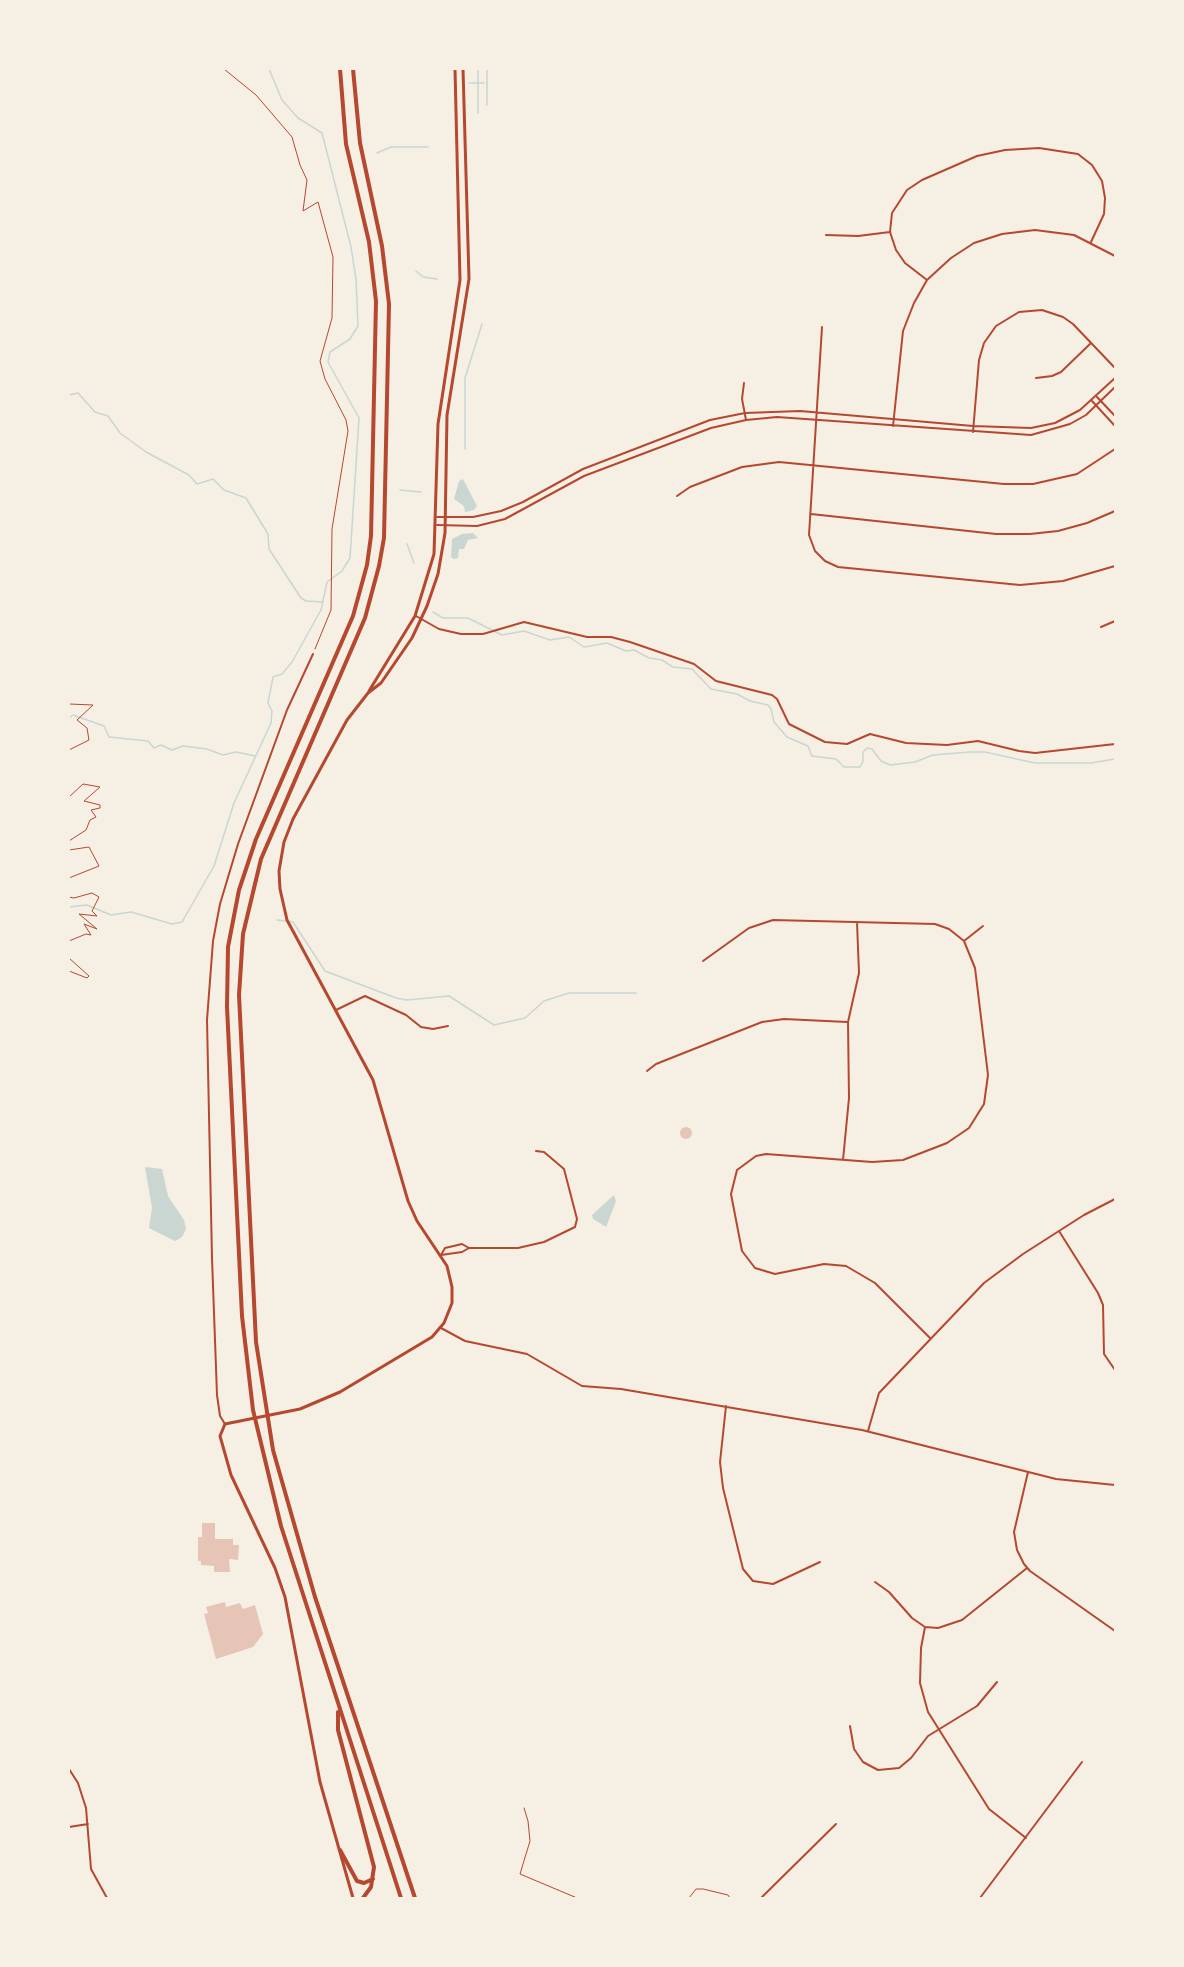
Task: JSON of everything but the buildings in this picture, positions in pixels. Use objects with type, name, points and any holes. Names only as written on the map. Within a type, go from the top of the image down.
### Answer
[{"type":"highway","points":[[340,69],[346,144],[369,242],[376,301],[371,536],[363,583],[350,624],[246,865],[233,915],[226,975],[242,1305],[253,1410],[281,1526],[401,1898]]},
{"type":"highway","points":[[353,69],[359,136],[382,246],[389,304],[384,538],[380,566],[365,618],[258,867],[243,934],[239,995],[256,1342],[273,1449],[315,1597],[415,1898]]},
{"type":"highway","points":[[338,1708],[338,1730],[358,1817],[372,1861],[374,1878],[363,1898]]},
{"type":"highway","points":[[340,1850],[357,1881],[364,1883],[374,1878]]},
{"type":"main road","points":[[353,1898],[316,1767],[285,1597],[275,1568],[225,1461],[220,1436],[225,1424],[311,1405],[340,1392],[415,1348],[441,1328],[448,1315],[453,1296],[451,1278],[441,1255],[421,1228],[408,1201],[374,1080],[287,920],[280,889],[279,871],[284,842],[293,819],[347,720],[368,693],[375,677],[415,616],[430,571],[437,525],[440,402],[460,280],[455,69]]},
{"type":"main road","points":[[368,693],[381,683],[421,620],[438,574],[445,526],[447,415],[469,279],[463,69]]},
{"type":"street","points":[[927,280],[905,263],[896,250],[890,232],[892,213],[898,200],[922,180],[977,156],[1005,150],[1039,148],[1078,154],[1092,165],[1102,181],[1105,198],[1104,214],[1091,242]]},
{"type":"street","points":[[893,426],[903,331],[914,303],[927,280],[951,258],[974,243],[1002,234],[1035,230],[1057,232],[1091,242],[1115,256]]},
{"type":"street","points":[[826,235],[858,236],[890,232]]},
{"type":"street","points":[[973,432],[979,360],[984,343],[1001,321],[1030,310],[1054,313],[1072,324],[1115,368]]},
{"type":"street","points":[[822,327],[809,535],[815,551],[825,561],[838,567],[1020,585],[1063,581],[1115,566]]},
{"type":"street","points":[[1036,378],[1061,372],[1091,343]]},
{"type":"street","points":[[437,517],[473,517],[501,511],[523,502],[583,469],[710,420],[745,413],[778,410],[1014,429],[1040,427],[1069,417],[1097,397],[1115,378]]},
{"type":"street","points":[[744,383],[742,399],[746,420]]},
{"type":"street","points":[[437,525],[477,525],[505,519],[584,476],[711,428],[746,420],[777,417],[1015,436],[1049,431],[1070,424],[1097,406],[1115,387]]},
{"type":"street","points":[[1097,397],[1115,416]]},
{"type":"street","points":[[1092,401],[1115,426]]},
{"type":"street","points":[[677,496],[690,488],[742,466],[779,462],[1004,484],[1033,484],[1077,474],[1115,449]]},
{"type":"street","points":[[810,514],[996,534],[1030,534],[1058,531],[1087,523],[1115,511]]},
{"type":"street","points":[[415,616],[450,633],[491,632],[524,622],[587,637],[611,637],[661,652],[694,664],[716,681],[772,695],[777,699],[789,724],[825,742],[847,744],[870,734],[906,743],[947,745],[978,741],[1035,753],[1115,744]]},
{"type":"street","points":[[1101,627],[1115,621]]},
{"type":"street","points":[[225,1424],[220,1416],[217,1395],[212,1258],[207,1048],[212,950],[220,904],[238,844],[287,710],[313,654]]},
{"type":"street","points":[[703,961],[749,928],[765,921],[934,924],[949,929],[964,940],[975,968],[988,1075],[984,1104],[969,1128],[947,1143],[903,1160],[872,1162],[766,1154],[746,1161],[737,1170],[731,1194],[742,1251],[747,1260],[764,1273],[786,1274],[831,1264],[858,1271],[875,1283],[930,1338]]},
{"type":"street","points":[[843,1160],[849,1098],[848,1022],[858,981],[857,922]]},
{"type":"street","points":[[964,940],[983,926]]},
{"type":"street","points":[[336,1010],[365,996],[406,1014],[420,1027],[433,1029],[448,1026]]},
{"type":"street","points":[[647,1071],[656,1064],[762,1022],[784,1019],[848,1022]]},
{"type":"street","points":[[441,1255],[462,1252],[469,1248],[518,1248],[544,1242],[575,1227],[577,1219],[564,1169],[544,1152],[536,1151]]},
{"type":"street","points":[[868,1431],[879,1393],[984,1283],[1023,1254],[1115,1199]]},
{"type":"street","points":[[1059,1231],[1098,1293],[1103,1305],[1104,1354],[1115,1371]]},
{"type":"street","points":[[441,1255],[445,1248],[462,1244],[469,1248]]},
{"type":"street","points":[[441,1328],[465,1341],[527,1354],[582,1386],[617,1388],[868,1431],[1028,1472],[1080,1483],[1115,1485]]},
{"type":"street","points":[[726,1407],[720,1440],[721,1471],[743,1569],[753,1581],[773,1584],[820,1562]]},
{"type":"street","points":[[1028,1472],[1014,1532],[1017,1550],[1027,1568],[1115,1631]]},
{"type":"street","points":[[875,1582],[925,1627],[951,1626],[962,1620],[1027,1568]]},
{"type":"street","points":[[925,1627],[921,1648],[922,1698],[938,1728],[989,1809],[1026,1838]]},
{"type":"street","points":[[850,1726],[857,1755],[871,1767],[886,1771],[905,1764],[938,1728],[977,1706],[997,1682]]},
{"type":"street","points":[[980,1898],[1082,1762]]},
{"type":"street","points":[[69,1769],[81,1792],[88,1824],[91,1869],[107,1898]]},
{"type":"street","points":[[69,1827],[88,1824]]},
{"type":"street","points":[[761,1898],[836,1824]]},
{"type":"lane","points":[[524,1808],[530,1841],[520,1874],[577,1898]]},
{"type":"lane","points":[[689,1898],[696,1889],[704,1889],[728,1895],[730,1898]]},
{"type":"path","points":[[224,69],[256,96],[292,137],[295,153],[307,180],[303,211],[318,202],[328,233],[334,271],[332,318],[320,361],[325,379],[346,420],[348,431],[333,524],[331,610],[313,654]]},
{"type":"path","points":[[69,704],[93,705],[77,720],[87,728],[89,740],[69,750]]},
{"type":"path","points":[[69,797],[83,784],[100,788],[84,801],[100,806],[100,808],[91,810],[96,818],[90,820],[86,830],[69,841]]},
{"type":"path","points":[[69,850],[88,848],[99,866],[69,878]]},
{"type":"path","points":[[69,897],[74,898],[92,893],[97,894],[98,900],[92,911],[97,916],[82,913],[79,915],[91,922],[97,929],[84,924],[91,935],[86,934],[69,941]]},
{"type":"path","points":[[69,958],[88,976],[87,978],[69,971]]},
{"type":"shaded area","points":[[463,479],[477,506],[474,510],[465,512],[464,506],[454,499],[459,481]]},
{"type":"shaded area","points":[[473,533],[478,538],[468,540],[464,549],[459,549],[458,558],[454,559],[451,557],[452,539],[462,534]]},
{"type":"shaded area","points":[[145,1167],[162,1169],[168,1196],[184,1220],[186,1229],[182,1237],[175,1241],[149,1228],[152,1208]]},
{"type":"shaded area","points":[[614,1195],[616,1201],[606,1227],[593,1219],[592,1215]]},
{"type":"waterway","points":[[69,907],[87,905],[111,915],[131,912],[172,924],[182,922],[214,866],[234,803],[271,723],[272,711],[268,703],[273,677],[282,674],[292,662],[321,610],[327,582],[342,571],[350,558],[359,418],[328,362],[330,352],[350,339],[358,326],[356,279],[351,247],[322,133],[298,118],[282,100],[269,69]]},
{"type":"waterway","points":[[478,69],[478,113]]},
{"type":"waterway","points":[[487,69],[487,105]]},
{"type":"waterway","points":[[469,83],[484,83]]},
{"type":"waterway","points":[[377,153],[391,147],[428,147]]},
{"type":"waterway","points":[[416,271],[423,277],[437,279]]},
{"type":"waterway","points":[[465,449],[465,378],[482,324]]},
{"type":"waterway","points":[[69,395],[78,393],[95,412],[108,416],[120,433],[146,452],[189,475],[197,484],[213,479],[224,490],[246,498],[268,534],[269,549],[301,598],[306,601],[322,602]]},
{"type":"waterway","points":[[400,490],[421,492]]},
{"type":"waterway","points":[[407,544],[414,563]]},
{"type":"waterway","points":[[433,612],[443,618],[468,618],[502,635],[524,631],[550,640],[569,637],[584,647],[607,643],[626,651],[634,650],[649,658],[662,660],[673,667],[692,669],[711,689],[737,694],[750,701],[768,705],[774,722],[787,737],[808,746],[812,756],[836,759],[844,767],[860,767],[863,752],[867,748],[872,749],[881,761],[890,765],[915,762],[933,755],[970,752],[985,752],[1035,763],[1091,763],[1115,759]]},
{"type":"waterway","points":[[69,718],[73,715],[104,726],[109,737],[148,741],[154,748],[161,745],[172,750],[183,746],[207,749],[223,755],[236,752],[255,756]]},
{"type":"waterway","points":[[277,920],[293,922],[325,971],[396,998],[407,1000],[449,996],[494,1025],[525,1018],[544,1001],[569,993],[636,993]]}]
